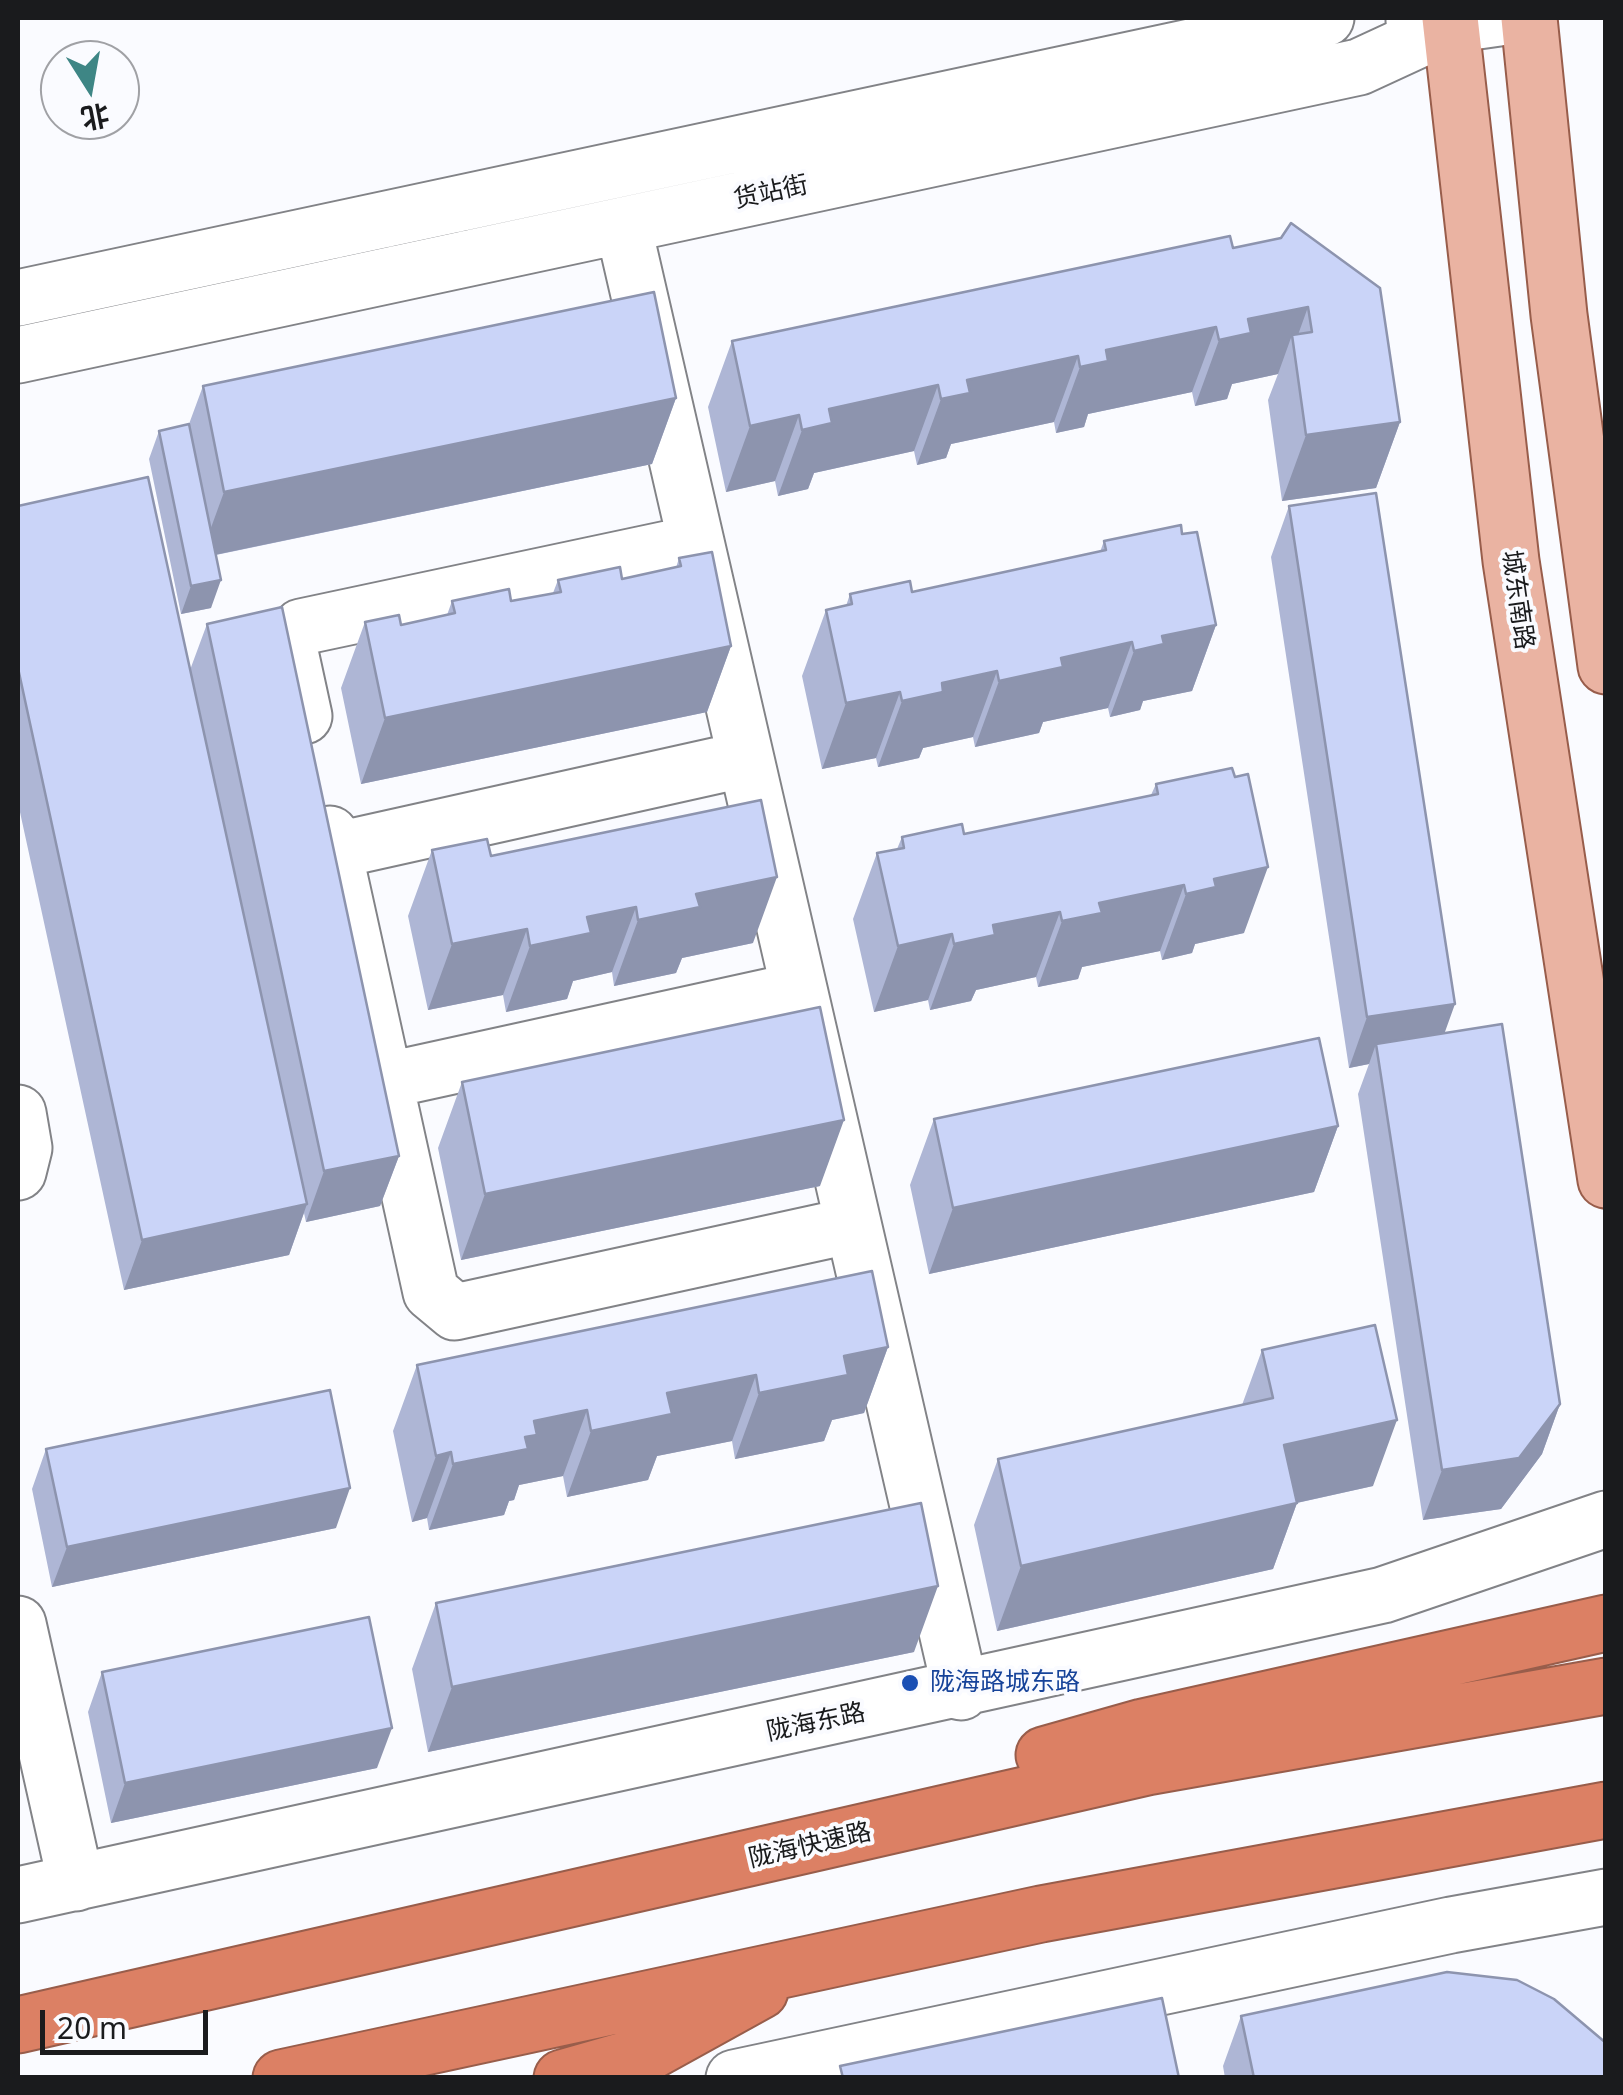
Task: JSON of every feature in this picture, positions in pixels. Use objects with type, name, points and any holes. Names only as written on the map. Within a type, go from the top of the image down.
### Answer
[{"type":"highway","points":[[716,1868],[891,1800],[1143,1726],[1606,1623]]},
{"type":"highway","name":"陇海快速路","points":[[18,2025],[1147,1767],[1606,1686]]},
{"type":"highway","points":[[282,2078],[1041,1914],[1606,1810]]},
{"type":"highway","points":[[562,2078],[646,2054],[815,1961]]},
{"type":"main road","points":[[1529,18],[1559,314],[1606,666]]},
{"type":"main road","name":"城东南路","points":[[1466,20],[1510,561],[1606,1180]]},
{"type":"street","points":[[18,298],[1326,18]]},
{"type":"street","points":[[1381,18],[1466,20]]},
{"type":"street","name":"货站街","points":[[18,355],[1359,67],[1466,20]]},
{"type":"street","points":[[623,225],[960,1692]]},
{"type":"street","points":[[696,543],[302,627],[289,647],[430,1292],[455,1312],[852,1225]]},
{"type":"street","points":[[333,851],[746,759]]},
{"type":"street","points":[[384,1081],[799,990]]},
{"type":"street","points":[[18,1113],[24,1148],[18,1172]]},
{"type":"street","name":"陇海东路","points":[[18,1895],[960,1692],[1383,1595],[1606,1519]]},
{"type":"street","points":[[18,1624],[76,1883]]},
{"type":"street","points":[[740,2077],[1606,1896]]},
{"type":"building","points":[[1291,223],[1380,288],[1400,422],[1306,435],[1292,335],[1312,332],[1308,307],[1248,319],[1251,333],[1219,340],[1216,327],[1106,350],[1108,361],[1080,367],[1078,356],[967,380],[970,393],[941,399],[938,385],[829,409],[832,423],[802,430],[799,415],[750,426],[732,341],[1230,236],[1233,248],[1281,238]]},
{"type":"building","points":[[654,292],[676,398],[224,492],[203,386]]},
{"type":"building","points":[[189,424],[221,580],[191,586],[159,431]]},
{"type":"building","points":[[148,477],[307,1204],[142,1240],[18,668],[18,506]]},
{"type":"building","points":[[1376,493],[1455,1004],[1367,1017],[1289,506]]},
{"type":"building","points":[[1181,525],[1182,534],[1197,532],[1216,625],[1162,636],[1164,644],[1134,651],[1132,642],[1061,658],[1063,667],[999,681],[997,671],[942,683],[943,692],[902,701],[900,692],[846,703],[826,610],[852,604],[850,594],[910,581],[912,592],[1106,550],[1104,541]]},
{"type":"building","points":[[712,552],[731,646],[385,718],[365,622],[399,615],[401,625],[455,613],[452,601],[509,589],[511,601],[561,592],[558,580],[620,567],[622,579],[681,566],[679,558]]},
{"type":"building","points":[[282,607],[399,1156],[324,1171],[207,624]]},
{"type":"building","points":[[1232,768],[1235,777],[1248,774],[1268,867],[1214,879],[1216,887],[1186,894],[1184,885],[1099,903],[1102,913],[1062,921],[1060,912],[993,925],[995,935],[954,944],[952,934],[898,946],[877,853],[904,848],[902,837],[962,824],[964,834],[1158,794],[1156,784]]},
{"type":"building","points":[[761,800],[777,877],[696,894],[700,907],[638,920],[636,907],[587,917],[591,933],[530,946],[527,929],[452,944],[432,850],[487,839],[491,856]]},
{"type":"building","points":[[820,1007],[844,1120],[485,1194],[462,1082]]},
{"type":"building","points":[[1502,1024],[1560,1404],[1519,1458],[1442,1470],[1376,1044]]},
{"type":"building","points":[[1319,1038],[1338,1126],[953,1208],[934,1119]]},
{"type":"building","points":[[872,1271],[888,1347],[844,1356],[848,1375],[759,1393],[756,1375],[667,1393],[672,1414],[591,1431],[587,1410],[534,1421],[537,1435],[525,1437],[528,1449],[453,1464],[451,1452],[436,1456],[417,1365]]},
{"type":"building","points":[[1375,1325],[1397,1420],[1284,1445],[1297,1503],[1021,1566],[998,1459],[1273,1398],[1262,1350]]},
{"type":"building","points":[[330,1390],[350,1488],[67,1547],[46,1449]]},
{"type":"building","points":[[921,1503],[938,1586],[452,1687],[436,1603]]},
{"type":"building","points":[[369,1617],[392,1728],[125,1783],[102,1672]]},
{"type":"building","points":[[1447,1972],[1517,1980],[1554,1999],[1606,2043],[1606,2078],[1254,2078],[1241,2016]]},
{"type":"building","points":[[1162,1998],[1179,2078],[843,2078],[840,2066]]},
{"type":"place","name":"陇海路城东路","points":[[910,1683]]}]
